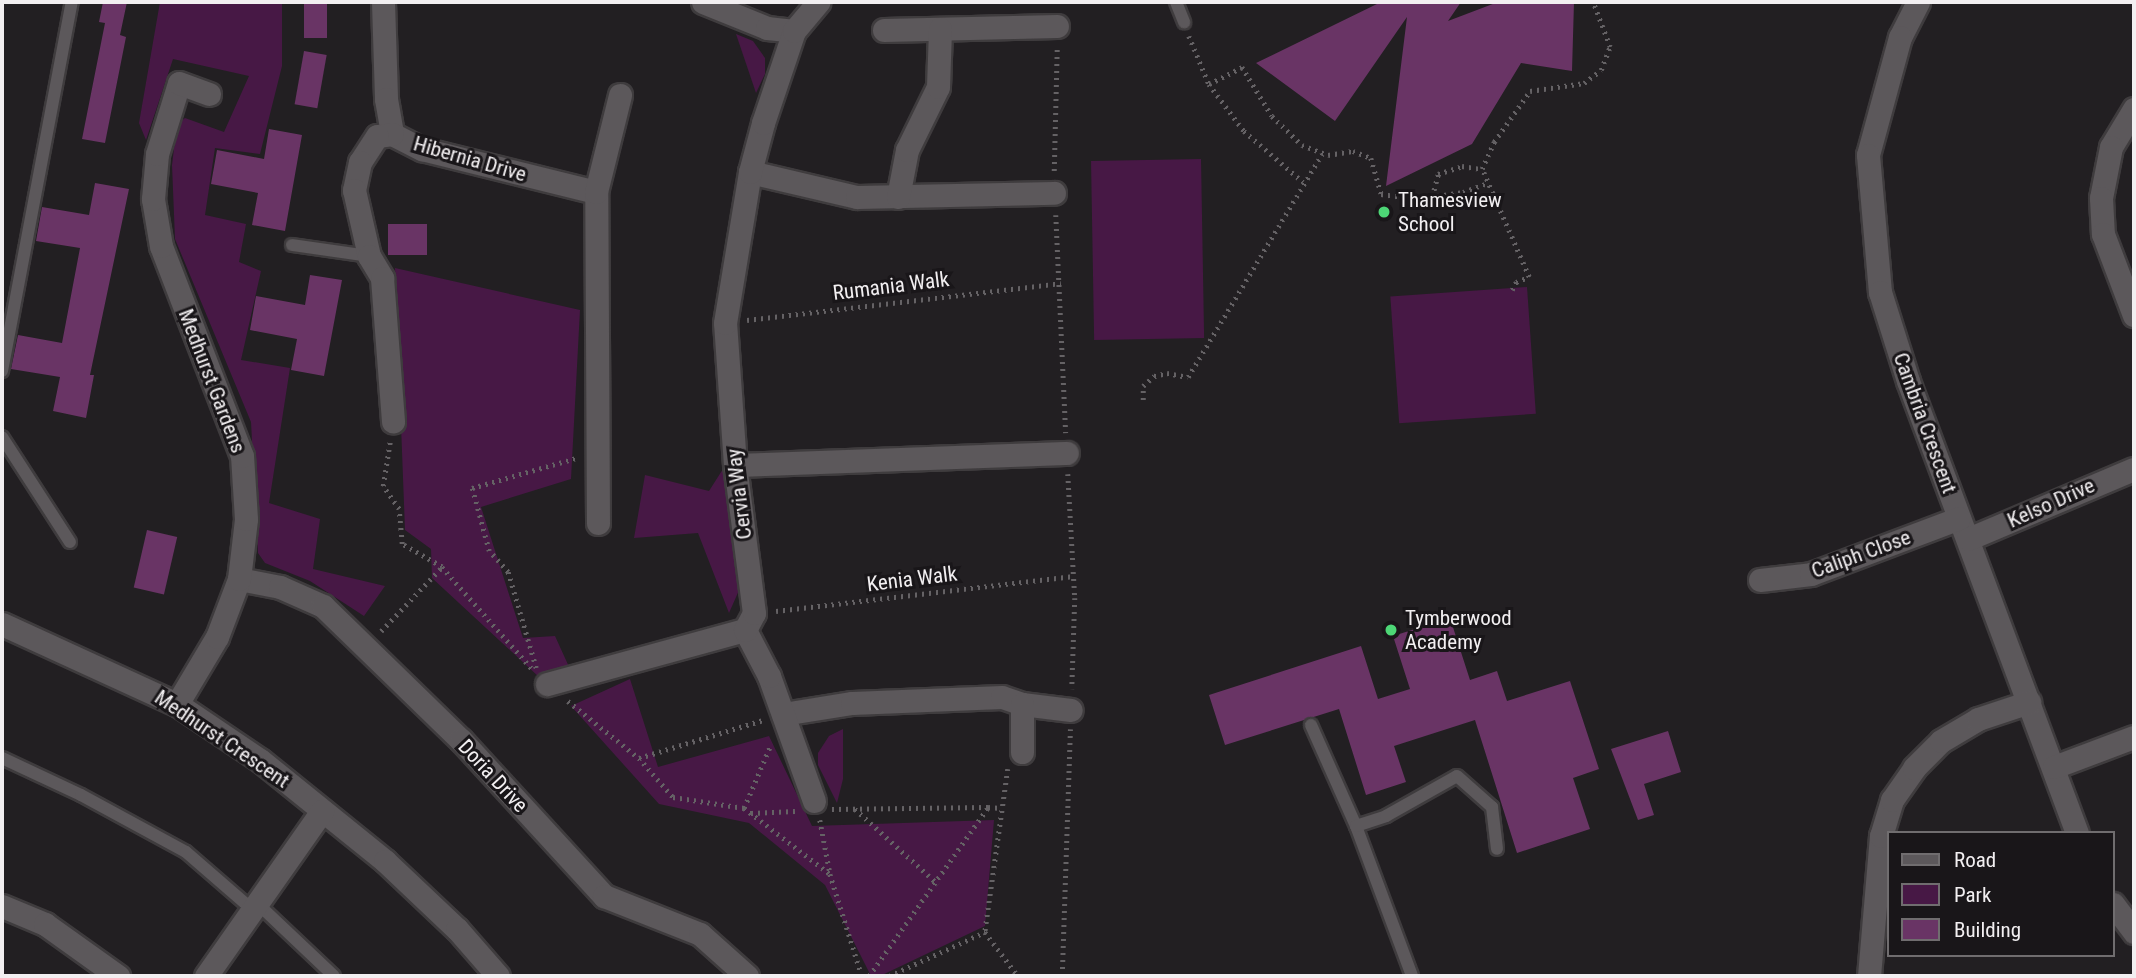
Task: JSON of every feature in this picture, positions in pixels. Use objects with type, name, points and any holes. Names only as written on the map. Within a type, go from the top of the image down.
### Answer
[{"type":"street","name":"Hibernia Drive","points":[[383,2],[386,99],[392,134],[422,149],[596,192]]},
{"type":"street","points":[[703,2],[758,25],[794,31]]},
{"type":"street","name":"Cervia Way","points":[[816,805],[750,622],[734,465],[725,323],[750,172],[794,31],[818,2]]},
{"type":"street","name":"Cambria Crescent","points":[[1916,2],[1900,37],[1868,155],[1880,292],[2076,831]]},
{"type":"street","points":[[884,30],[1057,26]]},
{"type":"street","points":[[898,197],[906,150],[938,87],[940,29]]},
{"type":"street","name":"Medhurst Gardens","points":[[177,704],[217,636],[239,579],[246,519],[242,456],[161,246],[153,199],[157,155],[179,83],[209,94]]},
{"type":"street","points":[[598,523],[596,192],[620,95]]},
{"type":"street","points":[[2134,109],[2111,147],[2101,198],[2103,234],[2134,316]]},
{"type":"street","points":[[392,134],[377,135],[360,162],[354,191],[369,256],[382,278],[393,422]]},
{"type":"street","points":[[750,172],[841,195],[898,197],[1054,193]]},
{"type":"street","points":[[734,465],[1067,453]]},
{"type":"street","name":"Kelso Drive","points":[[1964,528],[2134,469]]},
{"type":"street","name":"Caliph Close","points":[[1760,580],[1811,573],[1964,528]]},
{"type":"street","name":"Doria Drive","points":[[239,579],[280,587],[323,606],[368,645],[604,896],[700,934],[747,976]]},
{"type":"street","points":[[547,684],[750,622]]},
{"type":"street","name":"Medhurst Crescent","points":[[2,624],[177,704],[289,781],[385,861],[457,929],[498,976]]},
{"type":"street","points":[[783,714],[878,702],[1002,697],[1021,704],[1071,710]]},
{"type":"street","points":[[1869,976],[1881,836],[1892,800],[1914,768],[1941,741],[1978,719],[2029,702]]},
{"type":"street","points":[[1021,704],[1022,752]]},
{"type":"street","points":[[2054,767],[2134,737]]},
{"type":"street","points":[[206,976],[257,908],[322,811]]},
{"type":"street","points":[[2,906],[45,925],[118,976]]},
{"type":"street","points":[[2115,907],[2134,932]]},
{"type":"lane","points":[[2,372],[7,302],[46,156],[72,2]]},
{"type":"lane","points":[[1176,2],[1184,23]]},
{"type":"lane","points":[[292,244],[369,256]]},
{"type":"lane","points":[[2,437],[70,542]]},
{"type":"lane","points":[[1311,725],[1356,826],[1412,976]]},
{"type":"lane","points":[[2,758],[81,795],[186,852],[257,908],[334,976]]},
{"type":"lane","points":[[1356,826],[1386,816],[1457,776],[1492,807],[1497,849]]},
{"type":"path","points":[[1512,290],[1516,282],[1529,277],[1482,169],[1494,142],[1530,92],[1584,82],[1601,69],[1610,47],[1593,2]]},
{"type":"path","points":[[1184,23],[1209,84],[1244,131],[1303,182]]},
{"type":"path","points":[[1057,26],[1054,193],[1062,284],[1074,576],[1062,976]]},
{"type":"path","points":[[1209,84],[1242,67],[1278,124],[1302,145],[1322,154],[1353,151],[1371,158],[1381,194],[1406,199],[1432,197],[1488,183]]},
{"type":"path","points":[[1143,400],[1143,386],[1154,376],[1188,377],[1322,154]]},
{"type":"path","points":[[1432,197],[1438,174],[1462,166],[1482,169]]},
{"type":"path","name":"Rumania Walk","points":[[725,323],[1062,284]]},
{"type":"path","points":[[393,422],[383,486],[399,509],[402,544],[442,567],[539,677],[508,572],[489,551],[472,488],[597,452]]},
{"type":"path","points":[[368,645],[442,567]]},
{"type":"path","name":"Kenia Walk","points":[[750,622],[1074,576]]},
{"type":"path","points":[[547,684],[639,758],[673,797],[744,808],[830,874]]},
{"type":"path","points":[[639,758],[783,714]]},
{"type":"path","points":[[744,808],[783,714]]},
{"type":"path","points":[[1018,976],[985,932],[1004,774],[1022,752]]},
{"type":"path","points":[[751,813],[816,805],[855,809],[1001,808]]},
{"type":"path","points":[[816,805],[830,874],[862,976]]},
{"type":"path","points":[[869,976],[938,884],[988,807]]},
{"type":"path","points":[[855,809],[938,884]]},
{"type":"path","points":[[889,976],[985,932]]},
{"type":"green space","points":[[160,2],[282,2],[282,66],[260,154],[215,148],[205,215],[246,224],[239,262],[261,271],[241,360],[290,368],[269,503],[320,519],[313,569],[385,586],[364,616],[310,581],[265,563],[258,553],[251,422],[175,239],[172,165],[177,124],[185,118],[224,132],[249,76],[173,59],[146,140],[139,123]]},
{"type":"green space","points":[[736,34],[753,41],[765,58],[765,74],[756,93]]},
{"type":"green space","points":[[1201,159],[1204,338],[1094,340],[1091,161]]},
{"type":"green space","points":[[395,268],[580,310],[571,479],[481,507],[523,638],[555,636],[570,669],[539,677],[432,578],[431,549],[405,530]]},
{"type":"green space","points":[[1527,287],[1536,414],[1399,423],[1390,297]]},
{"type":"green space","points":[[723,469],[740,588],[729,613],[698,533],[634,538],[645,475],[709,491]]},
{"type":"green space","points":[[630,679],[658,767],[769,736],[812,826],[994,820],[985,926],[880,976],[871,976],[825,885],[749,823],[659,804],[571,706]]},
{"type":"green space","points":[[843,729],[843,779],[837,803],[818,765],[818,753],[829,736]]},
{"type":"building","points":[[103,2],[127,2],[120,35],[126,37],[105,143],[82,139],[105,23],[99,22]]},
{"type":"building","points":[[304,2],[327,2],[327,38],[304,38]]},
{"type":"building","points":[[1381,2],[1461,2],[1448,21],[1498,2],[1574,2],[1572,71],[1521,63],[1472,144],[1386,186],[1407,17],[1335,121],[1256,63]]},
{"type":"building","points":[[304,51],[327,55],[317,108],[295,104]]},
{"type":"building","points":[[269,129],[302,135],[285,231],[252,225],[258,193],[211,184],[217,150],[264,159]]},
{"type":"building","points":[[95,183],[129,189],[90,375],[94,375],[86,418],[53,411],[60,377],[11,369],[18,335],[62,343],[80,248],[36,241],[42,207],[89,215]]},
{"type":"building","points":[[388,224],[427,224],[427,255],[388,255]]},
{"type":"building","points":[[310,275],[342,280],[324,376],[291,370],[297,339],[250,330],[256,296],[305,305]]},
{"type":"building","points":[[147,530],[177,537],[164,594],[134,587]]},
{"type":"building","points":[[1450,618],[1470,680],[1497,671],[1507,701],[1570,681],[1599,769],[1573,778],[1590,829],[1517,853],[1475,720],[1394,746],[1406,782],[1366,795],[1339,709],[1225,745],[1209,695],[1361,646],[1378,699],[1410,689],[1393,636]]},
{"type":"building","points":[[1668,731],[1681,772],[1644,784],[1654,815],[1638,820],[1611,749]]},
{"type":"place","name":"Thamesview School","points":[[1384,212]]},
{"type":"place","name":"Tymberwood Academy","points":[[1391,630]]}]
